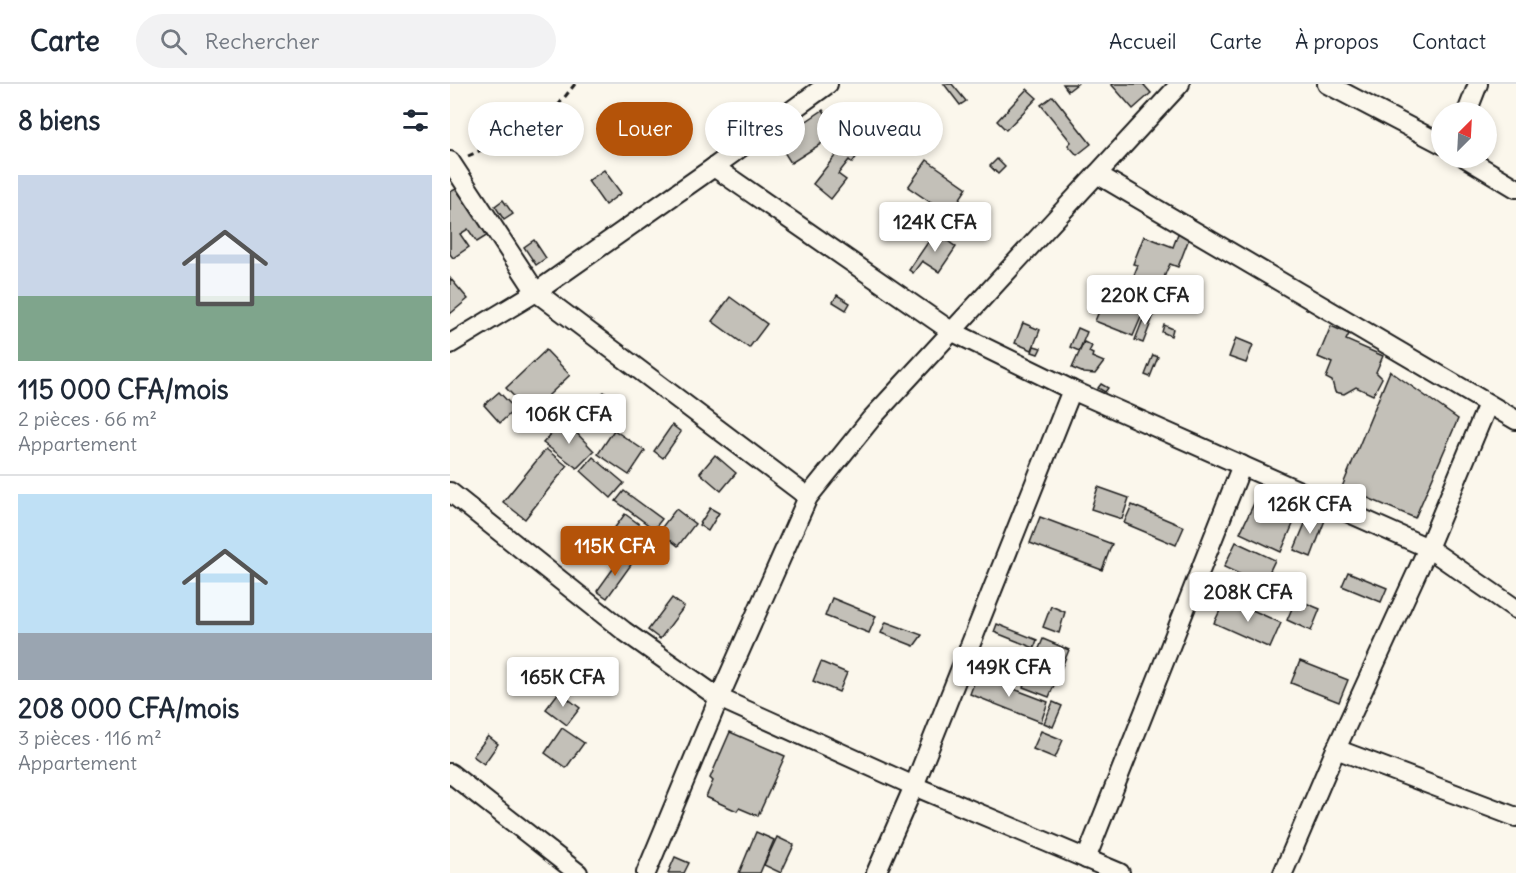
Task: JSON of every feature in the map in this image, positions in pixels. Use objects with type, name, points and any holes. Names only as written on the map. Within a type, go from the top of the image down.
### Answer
[{"type":"street","points":[[450,344],[536,292],[828,84]]},
{"type":"street","points":[[646,873],[719,698],[808,497],[871,419],[1180,84]]},
{"type":"street","points":[[1327,84],[1431,138]]},
{"type":"street","points":[[1471,102],[1478,84]]},
{"type":"street","points":[[451,162],[536,292],[808,497]]},
{"type":"street","points":[[714,167],[951,331],[1072,390],[1428,548],[1516,609]]},
{"type":"street","points":[[1483,168],[1516,188]]},
{"type":"street","points":[[1097,174],[1516,420]]},
{"type":"street","points":[[876,873],[914,786],[1072,390]]},
{"type":"street","points":[[1283,873],[1336,749],[1428,548],[1488,404]]},
{"type":"street","points":[[1086,859],[1242,465]]},
{"type":"street","points":[[453,500],[624,631],[719,698],[914,786],[1120,873]]},
{"type":"street","points":[[1336,749],[1516,817]]},
{"type":"street","points":[[450,772],[578,873]]},
{"type":"path","points":[[451,162],[533,127],[549,117],[575,84]]},
{"type":"building","points":[[944,84],[952,84],[966,101],[960,105]]},
{"type":"building","points":[[1063,84],[1077,84],[1068,91]]},
{"type":"building","points":[[1111,84],[1145,84],[1151,93],[1133,109]]},
{"type":"building","points":[[1027,89],[1037,98],[1006,130],[997,121]]},
{"type":"building","points":[[1053,96],[1091,144],[1077,155],[1068,145],[1071,142],[1041,105]]},
{"type":"building","points":[[817,114],[817,146],[805,154],[805,122]]},
{"type":"building","points":[[787,156],[802,156],[791,163]]},
{"type":"building","points":[[835,156],[857,156],[852,163],[849,160],[838,174],[846,180],[831,199],[813,184]]},
{"type":"building","points":[[997,159],[1005,167],[998,174],[990,166]]},
{"type":"building","points":[[927,160],[967,188],[949,215],[908,187]]},
{"type":"building","points":[[604,170],[621,193],[605,205],[588,181]]},
{"type":"building","points":[[456,189],[488,235],[477,242],[468,229],[460,234],[469,247],[453,258],[450,254],[450,192]]},
{"type":"building","points":[[503,200],[513,214],[504,220],[495,206]]},
{"type":"building","points":[[1179,231],[1190,236],[1178,267],[1170,264],[1166,272],[1164,278],[1173,281],[1163,304],[1128,290],[1138,265],[1133,264],[1144,236],[1173,247]]},
{"type":"building","points":[[935,232],[956,247],[939,272],[922,261],[913,273],[909,270]]},
{"type":"building","points":[[534,240],[546,258],[536,265],[524,247]]},
{"type":"building","points":[[450,278],[468,299],[450,314]]},
{"type":"building","points":[[1107,292],[1145,308],[1133,336],[1095,321]]},
{"type":"building","points":[[837,295],[850,303],[846,310],[833,302]]},
{"type":"building","points":[[730,297],[767,324],[749,348],[712,321]]},
{"type":"building","points":[[1147,309],[1155,312],[1143,343],[1135,340]]},
{"type":"building","points":[[1023,323],[1040,330],[1032,350],[1015,343]]},
{"type":"building","points":[[1164,325],[1173,329],[1171,336],[1162,332]]},
{"type":"building","points":[[1331,326],[1349,334],[1346,340],[1383,356],[1376,372],[1382,378],[1373,395],[1356,387],[1344,394],[1335,392],[1332,381],[1326,378],[1332,363],[1318,357]]},
{"type":"building","points":[[1078,328],[1087,332],[1079,351],[1070,347]]},
{"type":"building","points":[[1236,338],[1253,345],[1246,363],[1229,357]]},
{"type":"building","points":[[1084,342],[1092,346],[1089,352],[1093,354],[1092,357],[1104,362],[1095,374],[1084,373],[1072,368]]},
{"type":"building","points":[[1034,346],[1041,348],[1038,354],[1032,352]]},
{"type":"building","points":[[546,350],[570,375],[530,413],[506,388]]},
{"type":"building","points":[[1153,355],[1158,357],[1150,377],[1145,375]]},
{"type":"building","points":[[1390,371],[1458,419],[1415,518],[1342,487]]},
{"type":"building","points":[[1101,384],[1108,388],[1105,392],[1098,388]]},
{"type":"building","points":[[499,392],[515,409],[500,423],[484,405]]},
{"type":"building","points":[[604,392],[611,400],[578,425],[571,416]]},
{"type":"building","points":[[564,420],[594,451],[577,468],[543,443]]},
{"type":"building","points":[[672,425],[681,432],[663,458],[654,451]]},
{"type":"building","points":[[614,430],[645,451],[629,475],[598,454]]},
{"type":"building","points":[[546,449],[567,466],[525,519],[503,502]]},
{"type":"building","points":[[715,455],[736,473],[721,491],[700,473]]},
{"type":"building","points":[[593,457],[624,483],[611,498],[581,471]]},
{"type":"building","points":[[1098,487],[1129,498],[1122,519],[1091,509]]},
{"type":"building","points":[[624,491],[662,519],[654,529],[616,501]]},
{"type":"building","points":[[1257,497],[1297,515],[1281,552],[1240,533]]},
{"type":"building","points":[[1132,505],[1184,527],[1176,545],[1124,523]]},
{"type":"building","points":[[710,508],[719,513],[708,531],[699,525]]},
{"type":"building","points":[[676,509],[695,524],[678,546],[659,531]]},
{"type":"building","points":[[625,514],[650,532],[635,553],[610,534]]},
{"type":"building","points":[[1309,514],[1325,520],[1311,557],[1294,550]]},
{"type":"building","points":[[1040,517],[1112,544],[1102,570],[1030,543]]},
{"type":"building","points":[[1236,542],[1275,560],[1263,585],[1224,567]]},
{"type":"building","points":[[623,555],[633,562],[607,598],[597,591]]},
{"type":"building","points":[[1348,572],[1387,588],[1381,602],[1342,586]]},
{"type":"building","points":[[672,598],[684,607],[660,639],[648,630]]},
{"type":"building","points":[[832,598],[876,616],[869,633],[825,616]]},
{"type":"building","points":[[1226,598],[1281,623],[1270,648],[1214,623]]},
{"type":"building","points":[[1296,599],[1320,609],[1311,631],[1287,620]]},
{"type":"building","points":[[1051,606],[1065,612],[1059,633],[1043,627]]},
{"type":"building","points":[[886,622],[922,635],[914,646],[881,633]]},
{"type":"building","points":[[997,624],[1037,640],[1034,648],[994,632]]},
{"type":"building","points":[[1043,639],[1069,650],[1049,697],[1023,687]]},
{"type":"building","points":[[1300,661],[1348,680],[1339,702],[1291,683]]},
{"type":"building","points":[[821,662],[847,673],[839,692],[813,681]]},
{"type":"building","points":[[977,675],[1048,702],[1041,722],[970,694]]},
{"type":"building","points":[[559,692],[580,708],[567,725],[546,709]]},
{"type":"building","points":[[1053,702],[1062,706],[1053,727],[1044,723]]},
{"type":"building","points":[[562,728],[584,743],[566,768],[545,753]]},
{"type":"building","points":[[1041,731],[1063,740],[1055,758],[1033,749]]},
{"type":"building","points":[[730,732],[785,756],[758,816],[739,808],[737,811],[706,797],[713,781],[710,778]]},
{"type":"building","points":[[488,736],[498,744],[484,764],[473,756]]},
{"type":"building","points":[[756,832],[774,840],[760,873],[739,873]]},
{"type":"building","points":[[777,837],[794,845],[781,873],[764,865]]},
{"type":"building","points":[[675,857],[689,863],[684,873],[668,873]]}]
